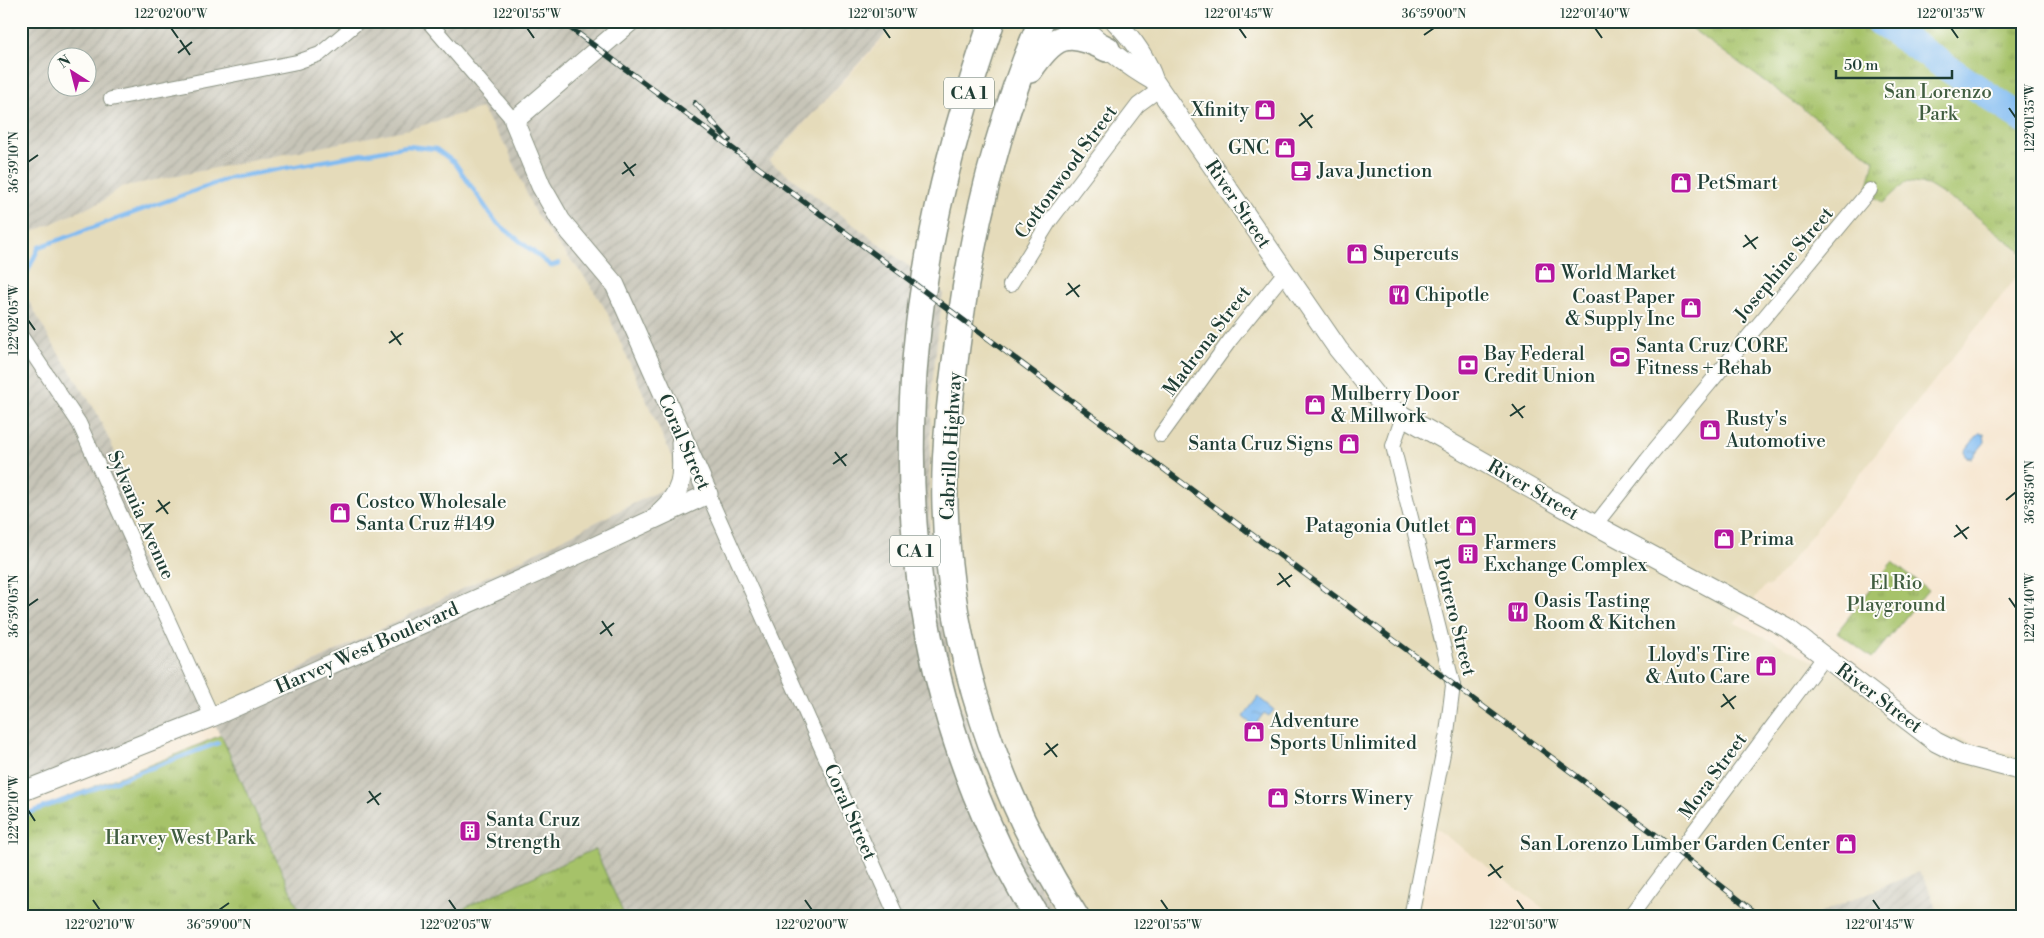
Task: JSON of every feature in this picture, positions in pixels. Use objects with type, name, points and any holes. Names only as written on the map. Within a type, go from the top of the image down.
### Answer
[{"type":"highway","name":"Cabrillo Highway","points":[[992,21],[948,166],[927,264],[917,341],[914,399],[914,534],[927,634],[952,732],[989,828],[1037,917]]},
{"type":"highway","name":"Cabrillo Highway","points":[[1041,21],[1013,95],[984,194],[965,292],[947,439],[945,498],[947,539],[961,639],[988,736],[1026,829],[1076,917]]},
{"type":"highway","points":[[1013,95],[1040,55],[1056,40],[1077,37],[1107,49]]},
{"type":"street","points":[[110,99],[297,62],[320,54],[359,21]]},
{"type":"street","points":[[428,21],[514,121],[631,21]]},
{"type":"street","name":"River Street","points":[[1076,21],[1107,49],[1157,85]]},
{"type":"street","name":"River Street","points":[[1115,21],[1136,44],[1148,63],[1157,85],[1338,349],[1379,400],[1403,416],[1595,526],[1787,628],[1936,742],[1962,755],[2023,772]]},
{"type":"street","name":"Cottonwood Street","points":[[1010,285],[1049,222],[1138,105],[1157,85]]},
{"type":"street","name":"Coral Street","points":[[514,121],[541,186],[561,221],[615,285],[897,917]]},
{"type":"street","name":"Josephine Street","points":[[1595,526],[1647,459],[1870,190]]},
{"type":"street","name":"Madrona Street","points":[[1160,435],[1231,339],[1285,272]]},
{"type":"street","name":"Sylvania Avenue","points":[[21,336],[79,423],[212,717]]},
{"type":"street","name":"Potrero Street","points":[[1403,416],[1393,446],[1453,685],[1447,733],[1411,917]]},
{"type":"street","points":[[650,521],[674,500],[681,486],[681,435]]},
{"type":"street","name":"Harvey West Boulevard","points":[[21,792],[212,717],[708,494]]},
{"type":"street","name":"Mora Street","points":[[1630,917],[1825,656]]},
{"type":"shaded area","points":[[21,21],[895,21],[896,23],[769,161],[943,292],[932,385],[929,491],[930,533],[941,617],[960,702],[988,784],[1025,863],[1058,917],[624,917],[594,849],[444,917],[301,917],[210,713],[21,794],[21,286],[48,336],[97,413],[141,510],[122,519],[211,713],[663,489],[673,478],[673,460],[606,310],[586,279],[534,211],[508,150],[481,108],[410,129],[121,187],[103,201],[21,237]]},
{"type":"shaded area","points":[[895,21],[1681,21],[1874,160],[1883,203],[1906,182],[1928,185],[1970,211],[2023,253],[2023,269],[1787,566],[1770,586],[1766,585],[1735,623],[1853,680],[1937,733],[2023,758],[2023,917],[1555,917],[1434,827],[1418,917],[1058,917],[1025,863],[988,784],[960,702],[941,617],[930,533],[929,491],[932,385],[943,292],[769,161],[867,56],[896,23]]},
{"type":"shaded area","points":[[481,108],[508,150],[534,211],[551,237],[586,279],[606,310],[673,460],[672,481],[663,489],[210,713],[122,519],[141,510],[97,413],[48,336],[21,286],[21,237],[103,201],[121,187],[410,129]]},
{"type":"shaded area","points":[[1918,872],[1926,882],[1939,917],[1819,917],[1818,914]]},
{"type":"green space","name":"San Lorenzo Park","points":[[1681,21],[2023,21],[2023,253],[1970,211],[1928,185],[1906,182],[1883,203],[1867,191],[1874,160]]},
{"type":"green space","name":"El Rio Playground","points":[[1892,562],[1928,590],[1872,658],[1837,632]]},
{"type":"green space","name":"Harvey West Park","points":[[221,735],[302,917],[21,917],[21,815],[173,756]]},
{"type":"green space","points":[[595,849],[625,917],[444,917],[586,853]]},
{"type":"water","points":[[1979,433],[1984,433],[1985,442],[1972,458],[1966,457],[1965,451]]},
{"type":"water","points":[[1258,697],[1274,710],[1269,716],[1264,713],[1254,726],[1243,717]]},
{"type":"waterway","points":[[1878,21],[2023,119]]},
{"type":"waterway","points":[[23,281],[39,247],[230,178],[407,146],[436,149],[455,163],[496,222],[551,266],[559,263]]},
{"type":"waterway","points":[[21,816],[218,743]]},
{"type":"railway","points":[[561,21],[1660,838],[1761,917]]},
{"type":"railway","points":[[695,103],[729,140]]},
{"type":"place","name":"Xfinity","points":[[1265,110]]},
{"type":"place","name":"GNC","points":[[1285,148]]},
{"type":"place","name":"Java Junction","points":[[1301,171]]},
{"type":"place","name":"PetSmart","points":[[1681,183]]},
{"type":"place","name":"Supercuts","points":[[1357,254]]},
{"type":"place","name":"World Market","points":[[1545,273]]},
{"type":"place","name":"Chipotle","points":[[1399,295]]},
{"type":"place","name":"Coast Paper & Supply Inc","points":[[1691,308]]},
{"type":"place","name":"Santa Cruz CORE Fitness + Rehab","points":[[1620,357]]},
{"type":"place","name":"Bay Federal Credit Union","points":[[1468,365]]},
{"type":"place","name":"Mulberry Door & Millwork","points":[[1315,405]]},
{"type":"place","name":"Rusty's Automotive","points":[[1710,430]]},
{"type":"place","name":"Santa Cruz Signs","points":[[1349,444]]},
{"type":"place","name":"Costco Wholesale Santa Cruz #149","points":[[340,513]]},
{"type":"place","name":"Patagonia Outlet","points":[[1466,526]]},
{"type":"place","name":"Prima","points":[[1724,539]]},
{"type":"place","name":"Farmers Exchange Complex","points":[[1468,554]]},
{"type":"place","name":"Oasis Tasting Room & Kitchen","points":[[1518,612]]},
{"type":"place","name":"Lloyd's Tire & Auto Care","points":[[1766,666]]},
{"type":"place","name":"Adventure Sports Unlimited","points":[[1254,732]]},
{"type":"place","name":"Storrs Winery","points":[[1278,798]]},
{"type":"place","name":"Santa Cruz Strength","points":[[470,831]]},
{"type":"place","name":"San Lorenzo Lumber Garden Center","points":[[1846,844]]}]
